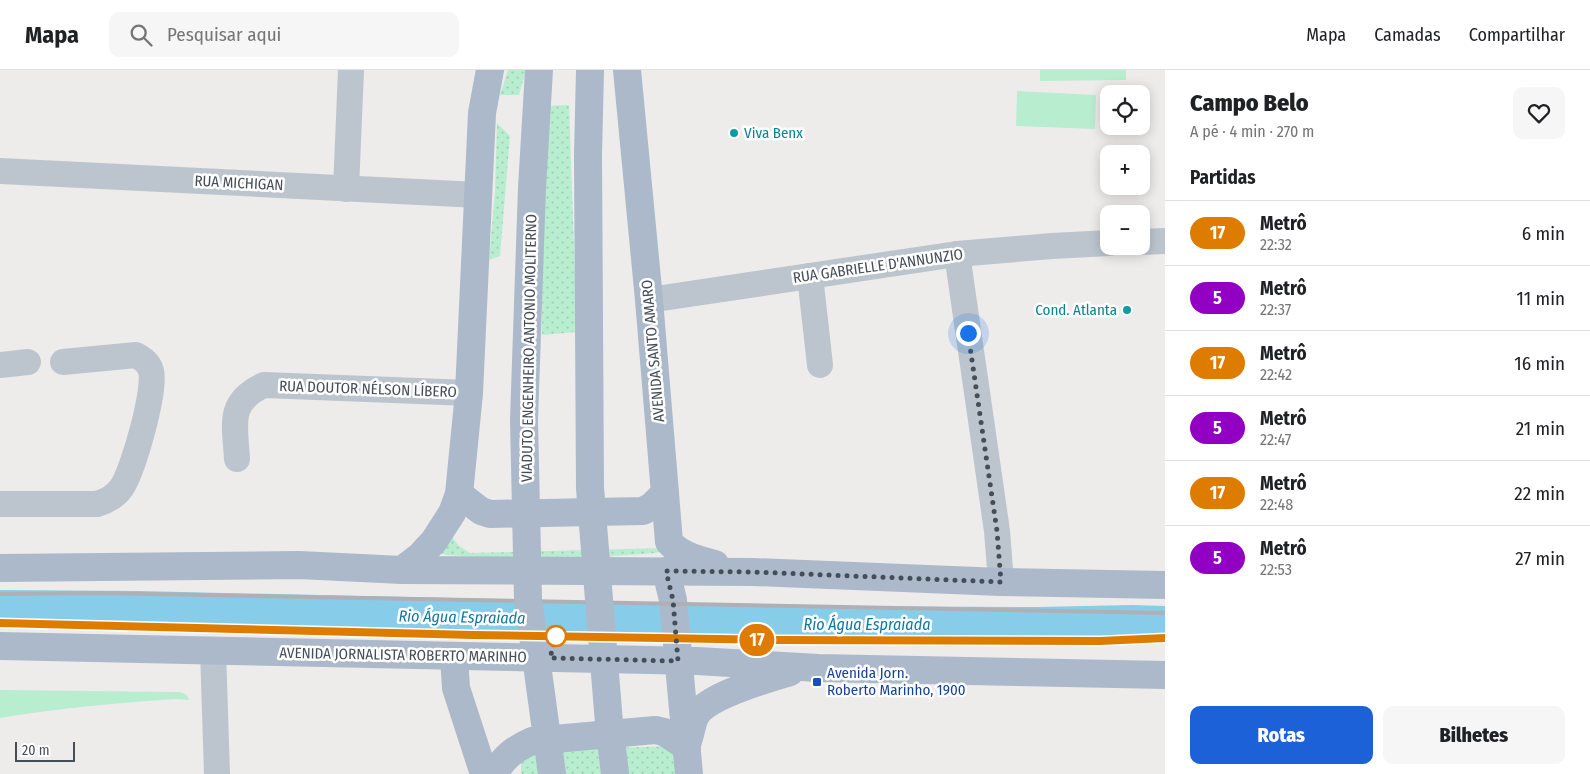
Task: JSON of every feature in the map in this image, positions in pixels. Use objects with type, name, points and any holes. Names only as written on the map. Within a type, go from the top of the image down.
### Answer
[{"type":"main road","points":[[402,570],[420,556],[434,541],[452,513],[459,494],[469,393],[482,113],[490,70]]},
{"type":"main road","name":"VIADUTO ENGENHEIRO ANTONIO MOLITERNO","points":[[539,70],[532,188],[524,420],[528,599],[552,774]]},
{"type":"main road","points":[[590,70],[588,155],[590,488],[608,713],[615,774]]},
{"type":"main road","name":"AVENIDA SANTO AMARO","points":[[627,70],[649,300],[669,542],[675,549],[684,554],[711,563],[754,572]]},
{"type":"main road","points":[[459,494],[481,511],[490,514],[643,511],[652,506],[665,493]]},
{"type":"main road","points":[[0,568],[299,565],[402,570],[754,572],[1001,582],[1165,585]]},
{"type":"main road","points":[[666,571],[673,600],[689,774]]},
{"type":"main road","name":"AVENIDA JORNALISTA ROBERTO MARINHO","points":[[0,646],[454,656],[677,649],[807,667],[1165,675]]},
{"type":"main road","points":[[454,656],[456,688],[484,774]]},
{"type":"main road","points":[[687,747],[695,717],[702,707],[740,689],[807,667]]},
{"type":"main road","points":[[494,774],[500,763],[517,748],[532,741],[655,730],[664,732],[687,747]]},
{"type":"street","points":[[346,189],[351,70]]},
{"type":"street","name":"RUA MICHIGAN","points":[[0,171],[478,195]]},
{"type":"street","points":[[1150,242],[1165,241]]},
{"type":"street","name":"RUA GABRIELLE D'ANNUNZIO","points":[[649,300],[956,254],[1052,246],[1100,244]]},
{"type":"street","points":[[956,254],[997,531],[1001,582]]},
{"type":"street","points":[[810,276],[820,365]]},
{"type":"street","points":[[0,504],[97,504],[114,496],[122,486],[132,465],[144,428],[152,381],[151,371],[145,360],[136,355],[63,362]]},
{"type":"street","points":[[0,364],[28,362]]},
{"type":"street","name":"RUA DOUTOR NÉLSON LÍBERO","points":[[237,459],[235,413],[241,401],[252,390],[264,385],[469,393]]},
{"type":"street","points":[[213,650],[217,774]]},
{"type":"green space","points":[[508,70],[526,70],[519,95],[500,95]]},
{"type":"green space","points":[[1040,70],[1126,70],[1126,80],[1040,81]]},
{"type":"green space","points":[[1017,91],[1096,95],[1095,129],[1016,126]]},
{"type":"green space","points":[[569,105],[577,332],[542,335],[543,106]]},
{"type":"green space","points":[[497,123],[510,136],[500,256],[489,260],[495,192]]},
{"type":"green space","points":[[451,535],[458,545],[470,553],[663,548],[663,551],[573,559],[479,557],[447,555],[435,552]]},
{"type":"green space","points":[[0,690],[178,692],[186,694],[189,700],[176,699],[110,704],[0,718]]},
{"type":"green space","points":[[670,746],[675,749],[680,774],[522,774],[521,772],[521,756],[527,751]]},
{"type":"waterway","name":"Rio Água Espraiada","points":[[0,608],[138,609],[810,624],[1165,624]]},
{"type":"railway","points":[[0,594],[99,593],[1165,613]]},
{"type":"railway","points":[[0,623],[325,632],[843,641],[972,642],[1165,638]]},
{"type":"metro line","name":"17","points":[[0,623],[473,635],[777,640],[1100,641],[1165,638]]},
{"type":"place","name":"Viva Benx","points":[[734,133]]},
{"type":"place","name":"Cond. Atlanta","points":[[1127,310]]},
{"type":"place","name":"Avenida Jorn. Roberto Marinho, 1900","points":[[817,682]]},
{"type":"route","points":[[556,636],[550,658],[678,661],[673,600],[666,571],[754,572],[1001,582],[997,531],[968,333]]}]
